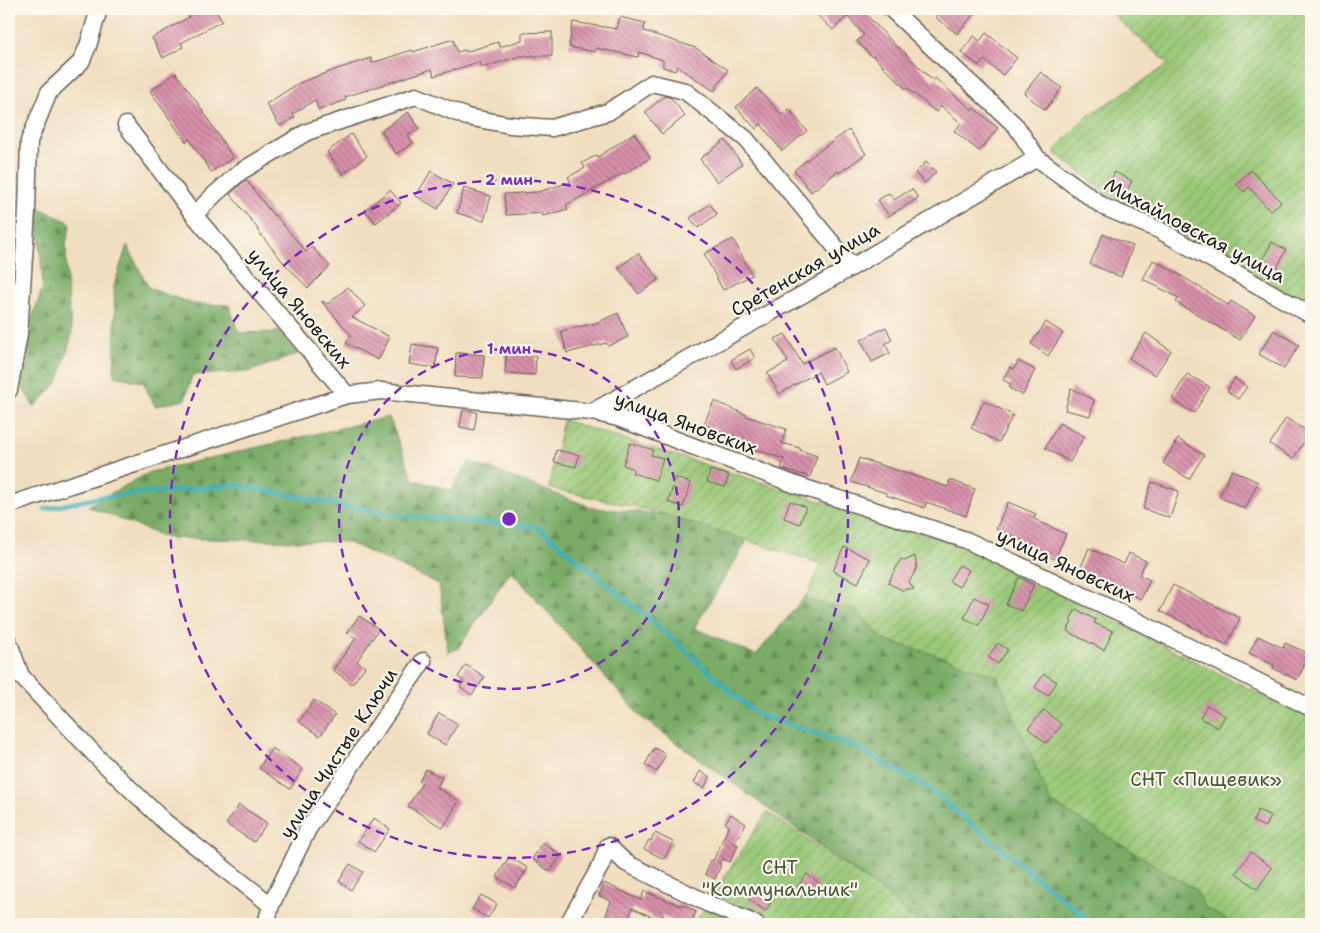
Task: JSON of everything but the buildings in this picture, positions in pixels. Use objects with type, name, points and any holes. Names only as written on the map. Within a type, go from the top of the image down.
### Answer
[{"type":"street","points":[[9,390],[19,334],[27,211],[29,141],[49,92],[82,62],[99,9]]},
{"type":"street","name":"Михайловская улица","points":[[891,9],[1016,126],[1037,158],[1104,207],[1159,230],[1311,315]]},
{"type":"street","points":[[194,215],[240,172],[307,132],[416,96],[467,117],[510,125],[552,128],[608,112],[652,83],[685,91],[746,139],[852,266]]},
{"type":"street","name":"улица Яновских","points":[[126,125],[194,215],[347,395],[381,391],[592,412],[618,418],[796,484],[966,540],[1310,706]]},
{"type":"street","name":"Сретенская улица","points":[[592,412],[852,266],[1037,158]]},
{"type":"street","points":[[9,505],[347,395]]},
{"type":"street","points":[[9,643],[20,676],[98,758],[165,822],[271,905]]},
{"type":"street","name":"улица Чистые Ключи","points":[[266,924],[271,905],[308,829],[424,661]]},
{"type":"street","points":[[568,924],[601,865],[608,846],[626,863],[709,904],[756,924]]},
{"type":"green space","points":[[1106,9],[1311,9],[1311,308],[1113,198],[1054,152],[1086,117],[1169,64]]},
{"type":"green space","points":[[37,207],[71,223],[66,243],[67,289],[72,333],[59,381],[34,407],[21,385],[27,368],[31,321],[43,287]]},
{"type":"green space","points":[[127,245],[149,288],[193,304],[229,305],[239,333],[279,332],[298,354],[248,372],[192,375],[185,400],[155,406],[143,382],[114,376],[114,286]]},
{"type":"green space","points":[[389,417],[413,479],[451,491],[469,461],[593,508],[730,520],[746,543],[694,628],[756,655],[813,587],[856,611],[884,640],[937,655],[997,676],[1051,802],[1195,889],[1205,908],[1235,924],[918,924],[885,893],[641,717],[511,571],[458,649],[448,652],[439,584],[347,542],[167,538],[88,506],[150,472]]},
{"type":"green space","name":"СНТ «Пищевик»","points":[[563,420],[976,551],[1262,695],[1311,717],[1311,924],[1235,924],[1205,908],[1195,889],[1051,802],[997,676],[937,655],[884,640],[856,610],[805,600],[821,564],[654,511],[549,488]]},
{"type":"green space","name":"СНТ \"Коммунальник\"","points":[[767,812],[885,893],[918,924],[693,924],[709,904],[711,898]]},
{"type":"waterway","points":[[45,509],[101,497],[237,485],[387,514],[538,527],[659,627],[756,714],[853,746],[925,786],[1093,924]]}]
